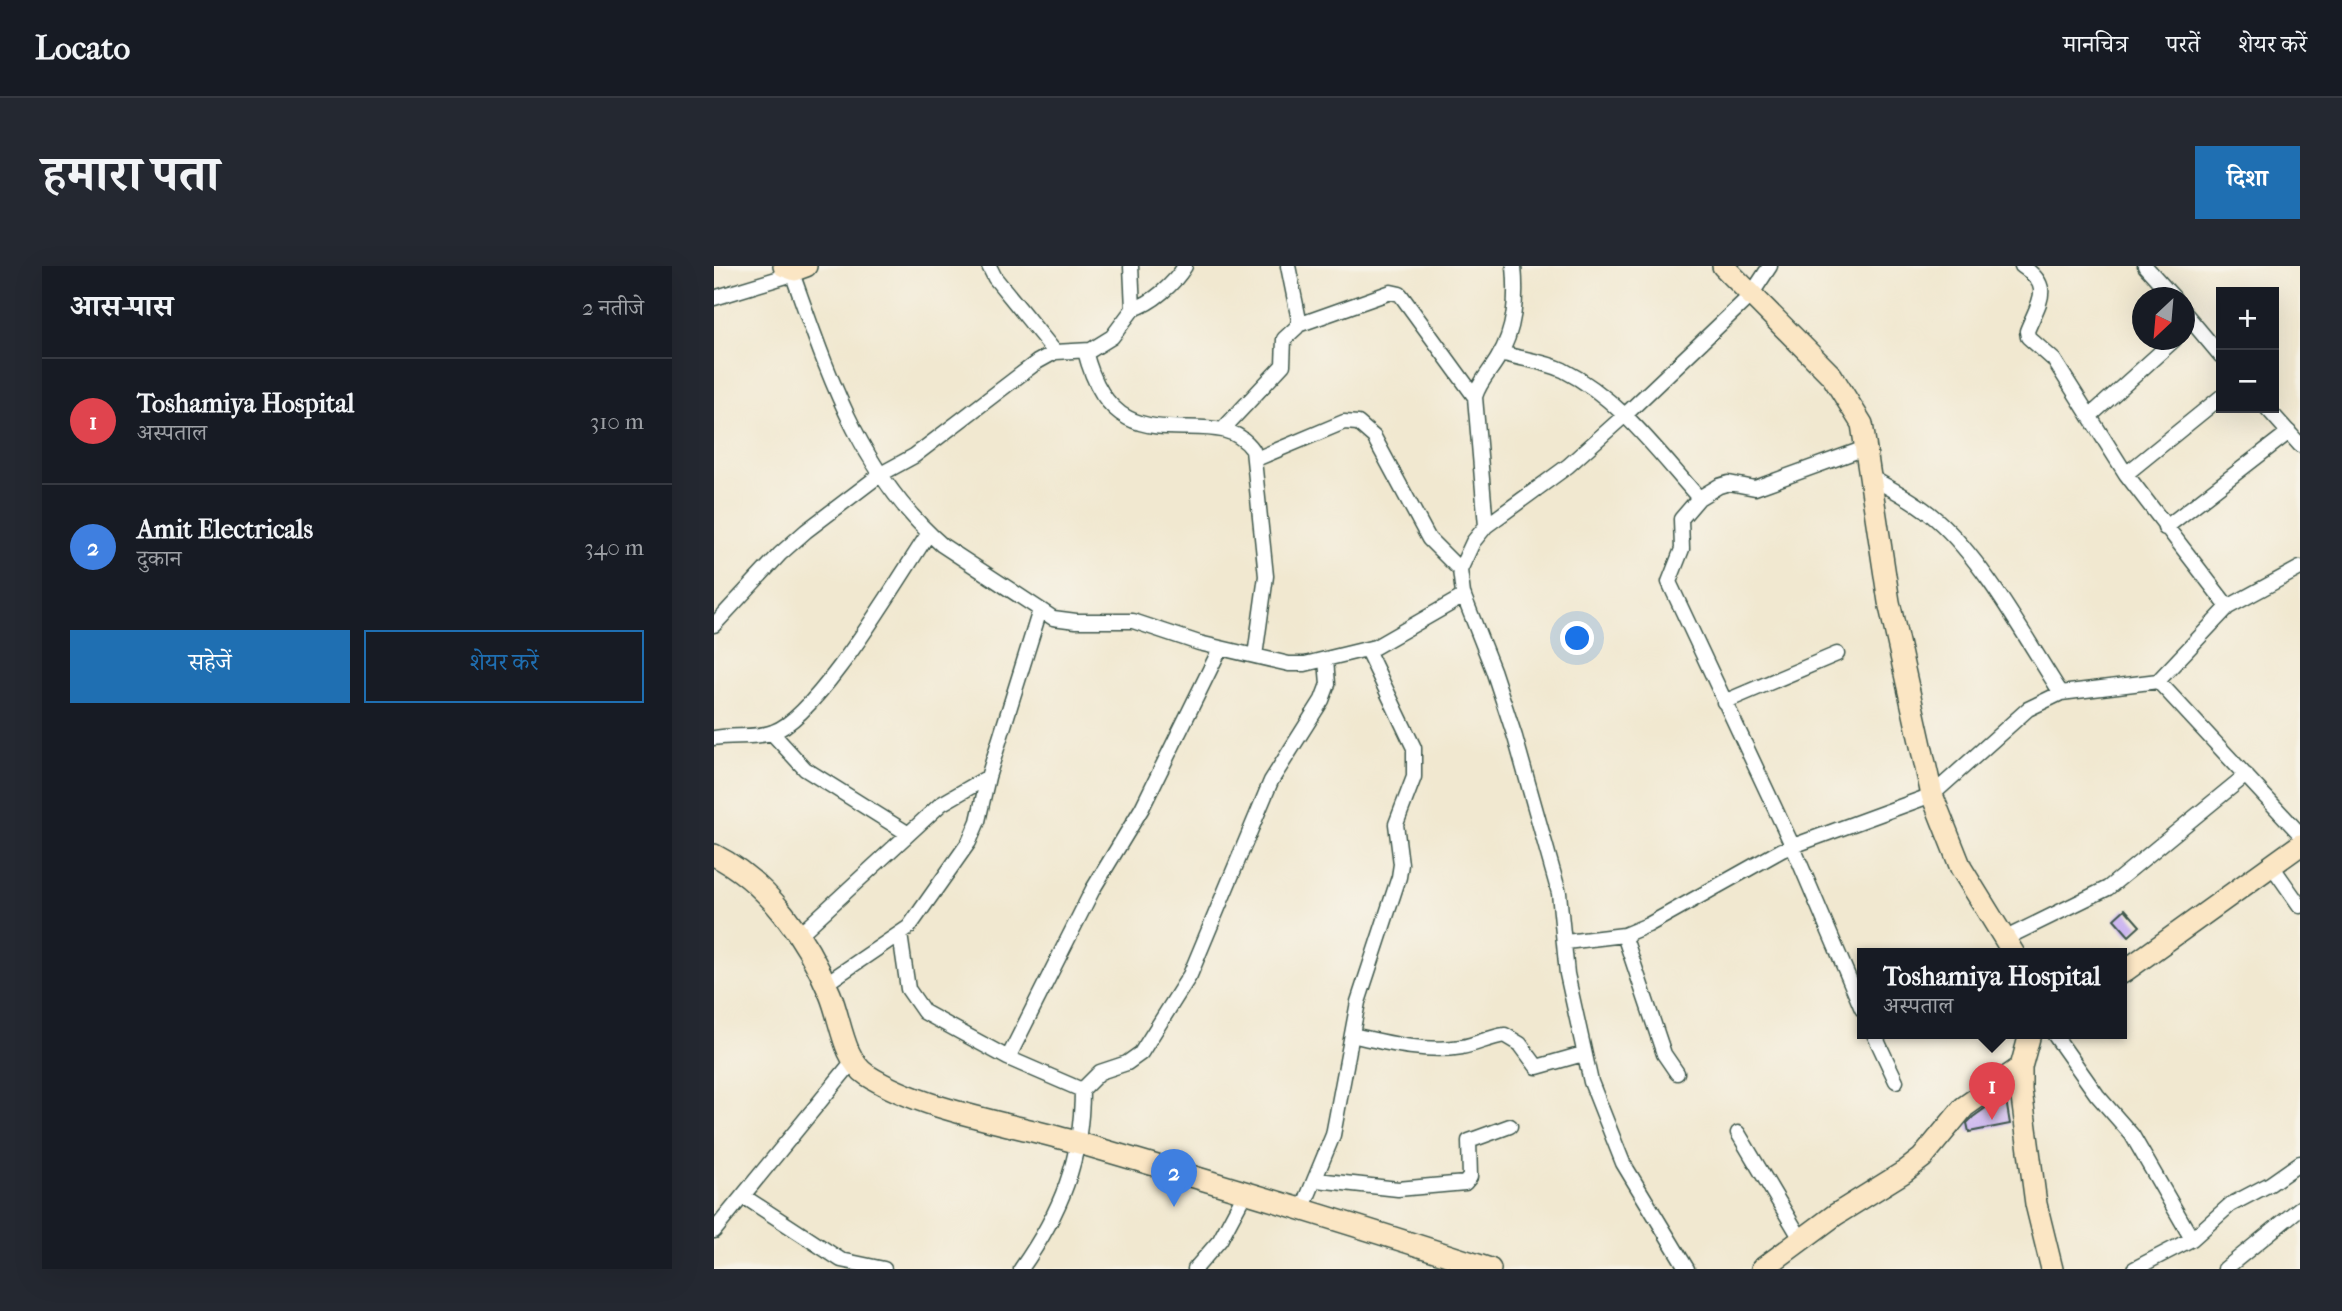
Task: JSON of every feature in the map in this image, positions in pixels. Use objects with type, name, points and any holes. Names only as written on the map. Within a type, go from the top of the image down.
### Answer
[{"type":"street","points":[[989,266],[995,278],[1055,352]]},
{"type":"street","points":[[1131,266],[1133,309]]},
{"type":"street","points":[[714,625],[780,554],[881,474],[914,456],[1055,352],[1096,348],[1112,337],[1133,309],[1150,301],[1174,281],[1185,266]]},
{"type":"street","points":[[1288,266],[1299,315],[1298,325]]},
{"type":"street","points":[[1486,526],[1475,397],[1479,384],[1510,335],[1514,311],[1514,266]]},
{"type":"street","points":[[1723,266],[1832,376],[1862,424],[1868,447],[1869,476],[1903,678],[1932,795],[1961,868],[2010,946],[2108,888],[2246,775]]},
{"type":"street","points":[[1687,1269],[1613,1143],[1583,1054],[1567,974],[1566,942],[1559,893],[1516,737],[1464,596],[1460,570],[1473,542],[1486,526],[1568,466],[1625,415],[1751,295],[1770,266]]},
{"type":"street","points":[[2022,266],[2039,279],[2043,288],[2028,336],[2054,360],[2126,474],[2228,607]]},
{"type":"street","points":[[2144,266],[2164,287]]},
{"type":"street","points":[[714,298],[793,269],[842,409],[881,474],[929,533],[1040,610],[1063,620],[1142,623],[1220,649],[1296,665],[1367,649],[1405,632],[1464,596]]},
{"type":"street","points":[[1224,428],[1281,368],[1283,342],[1298,325],[1391,292],[1399,294],[1475,397]]},
{"type":"street","points":[[2195,330],[2216,351]]},
{"type":"street","points":[[2090,416],[2163,350]]},
{"type":"street","points":[[1085,351],[1106,398],[1128,418],[1156,427],[1224,428],[1244,439],[1253,450],[1266,576],[1255,656]]},
{"type":"street","points":[[1501,353],[1563,371],[1602,394],[1625,415],[1699,498]]},
{"type":"street","points":[[2126,474],[2216,401]]},
{"type":"street","points":[[2272,413],[2300,445]]},
{"type":"street","points":[[1256,459],[1338,424],[1354,422],[1365,427],[1374,437],[1429,539],[1460,570]]},
{"type":"street","points":[[2165,528],[2289,432]]},
{"type":"street","points":[[1857,995],[1793,847],[1669,582],[1682,548],[1681,519],[1699,498],[1723,484],[1755,488],[1868,447]]},
{"type":"street","points":[[1869,476],[1917,504],[1950,533],[2008,611],[2061,693]]},
{"type":"street","points":[[714,738],[772,733],[796,717],[838,671],[929,533]]},
{"type":"street","points":[[1566,942],[1624,935],[1657,921],[1770,856],[1932,795],[2028,709],[2061,693],[2158,681],[2228,607],[2300,568]]},
{"type":"street","points":[[825,984],[900,934],[925,908],[969,842],[978,821],[988,777],[1040,610]]},
{"type":"street","points":[[1007,1058],[1093,889],[1142,808],[1220,649]]},
{"type":"street","points":[[1302,1210],[1317,1180],[1337,1119],[1360,995],[1399,877],[1401,864],[1396,824],[1416,765],[1414,748],[1367,649]]},
{"type":"street","points":[[1724,702],[1838,654]]},
{"type":"street","points":[[1021,1269],[1066,1192],[1077,1155],[1082,1090],[1100,1072],[1127,1063],[1141,1053],[1196,964],[1271,781],[1322,700],[1328,684],[1326,660]]},
{"type":"street","points":[[2158,681],[2300,834]]},
{"type":"street","points":[[772,733],[805,769],[907,833]]},
{"type":"street","points":[[798,936],[946,800],[988,777]]},
{"type":"street","points":[[2127,968],[2300,845]]},
{"type":"street","points":[[714,855],[737,866],[760,884],[798,936],[825,984],[853,1061],[864,1073],[900,1093],[1077,1142],[1490,1269]]},
{"type":"street","points":[[2272,866],[2300,906]]},
{"type":"street","points":[[900,934],[906,983],[920,1007],[1007,1058],[1082,1090]]},
{"type":"street","points":[[1624,935],[1664,1054],[1677,1073]]},
{"type":"street","points":[[1352,1035],[1410,1047],[1436,1048],[1461,1047],[1505,1035],[1520,1044],[1537,1067],[1583,1054]]},
{"type":"street","points":[[1876,1039],[1896,1082]]},
{"type":"street","points":[[2029,1039],[2021,1067],[2036,1204],[2052,1269]]},
{"type":"street","points":[[2058,1039],[2097,1095],[2132,1135],[2192,1239]]},
{"type":"street","points":[[714,1231],[853,1061]]},
{"type":"street","points":[[1774,1266],[1801,1239],[1922,1158],[1964,1107],[2021,1067]]},
{"type":"street","points":[[1317,1180],[1398,1189],[1465,1184],[1470,1177],[1469,1141],[1510,1126]]},
{"type":"street","points":[[1738,1133],[1801,1239]]},
{"type":"street","points":[[2134,1269],[2192,1239],[2230,1205],[2270,1184],[2300,1163]]},
{"type":"street","points":[[1195,1269],[1220,1240],[1245,1193]]},
{"type":"street","points":[[743,1196],[841,1260],[884,1269]]},
{"type":"street","points":[[2225,1269],[2300,1208]]},
{"type":"building","points":[[2125,909],[2140,926],[2129,936],[2114,919]]},
{"type":"building","points":[[2006,1100],[2010,1124],[1969,1132],[1967,1123],[1973,1117],[1994,1102]]},
{"type":"place","name":"Toshamiya Hospital","points":[[1992,1120]]},
{"type":"place","name":"Amit Electricals","points":[[1174,1207]]}]
